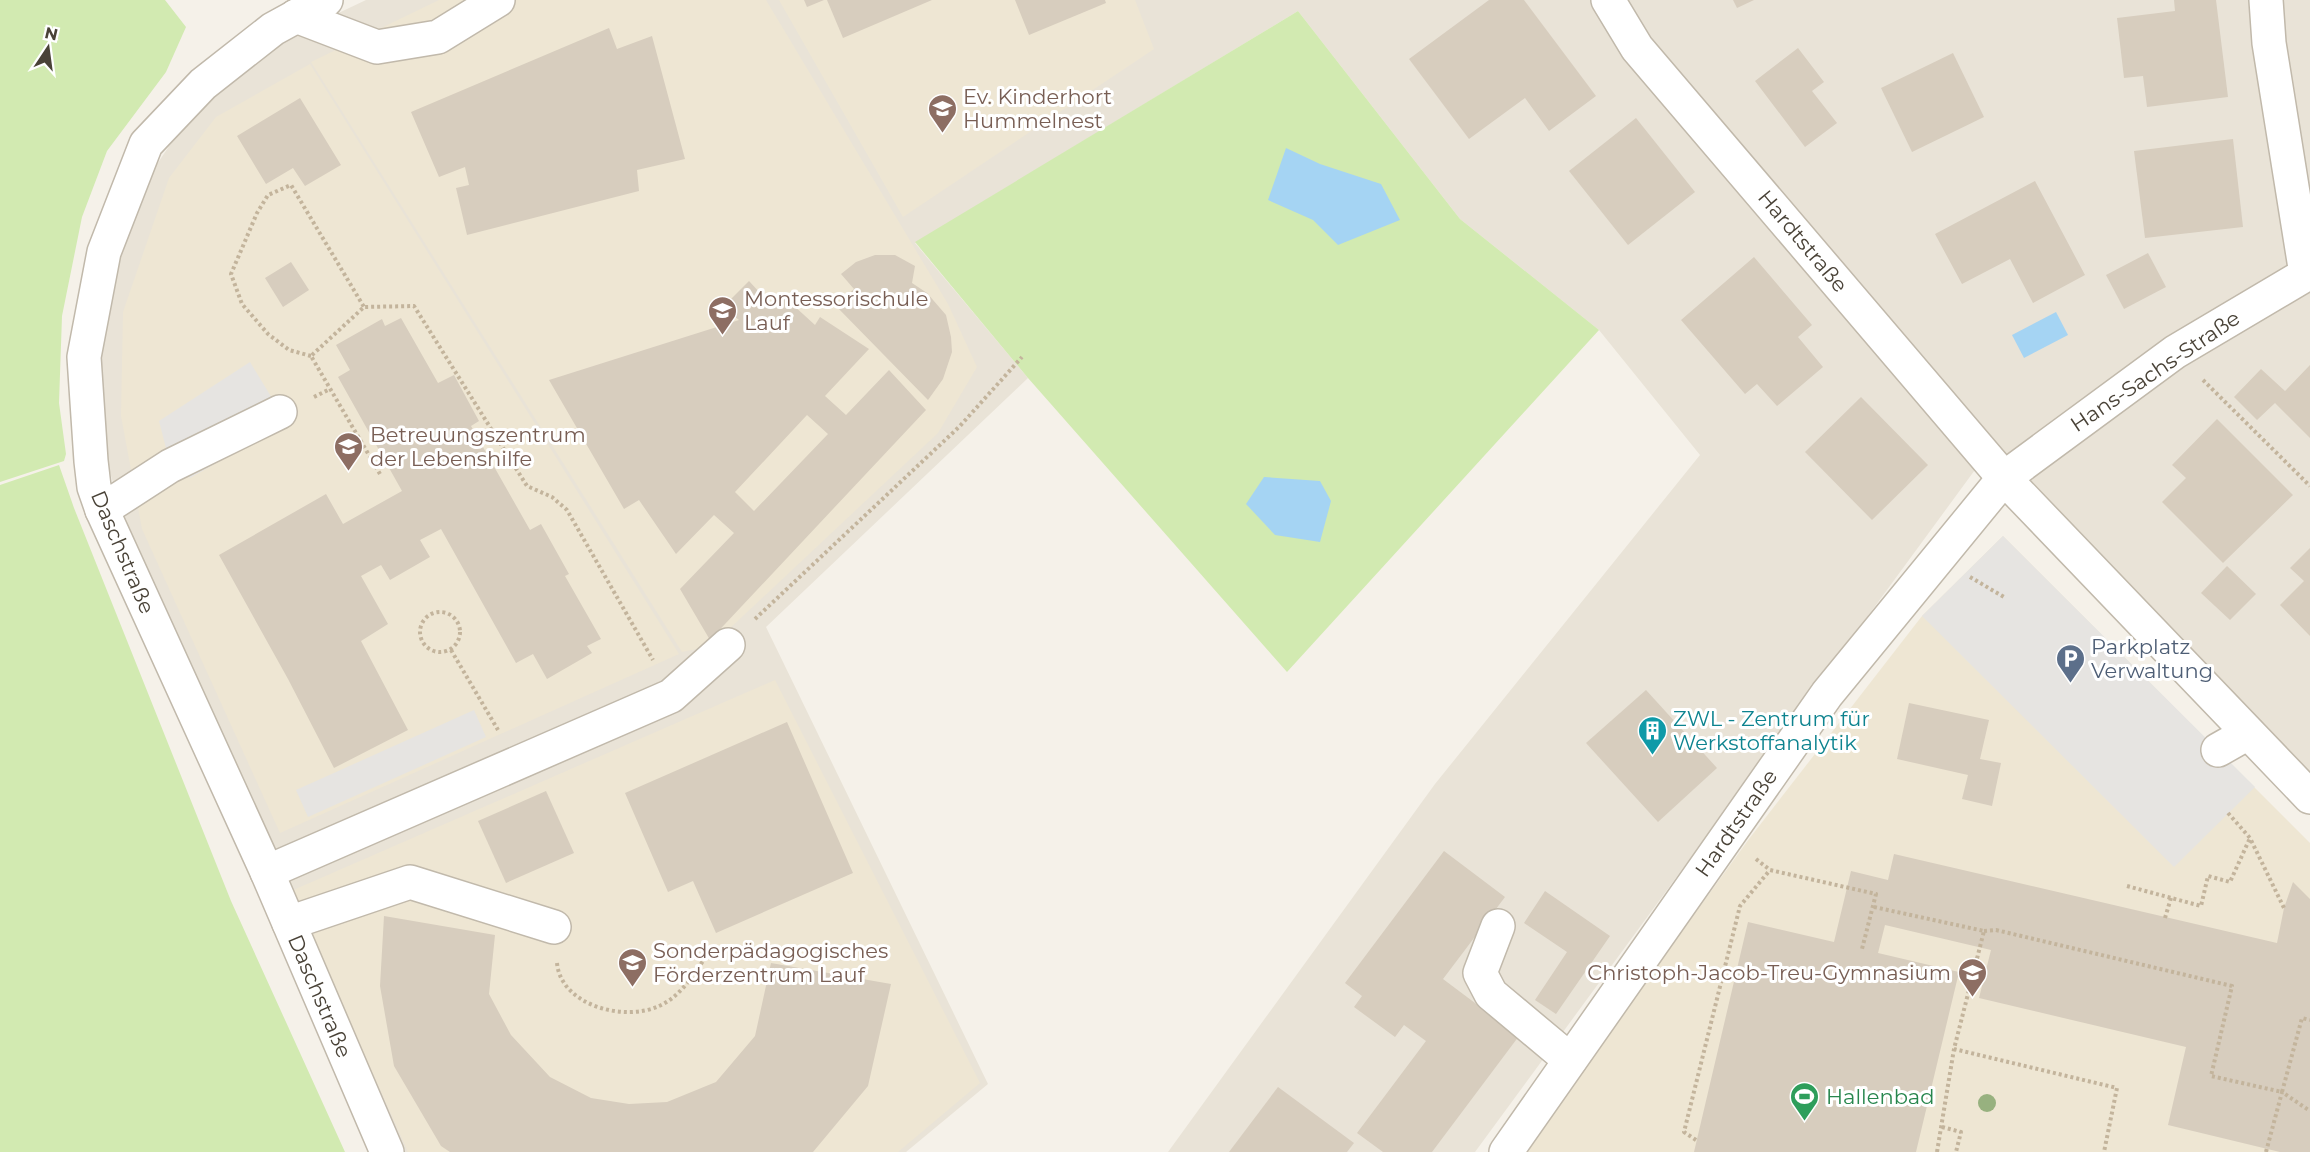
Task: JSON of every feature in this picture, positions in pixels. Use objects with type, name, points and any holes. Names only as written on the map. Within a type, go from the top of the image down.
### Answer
[{"type":"street","name":"Daschstraße","points":[[326,0],[273,29],[204,84],[146,144],[104,252],[84,357],[94,487],[102,510],[267,872],[387,1152]]},
{"type":"street","points":[[297,16],[377,47],[438,37],[498,0]]},
{"type":"street","name":"Hardtstraße","points":[[1608,0],[1637,48],[2004,478],[2310,797]]},
{"type":"street","points":[[2266,0],[2269,44],[2308,273]]},
{"type":"street","name":"Hans-Sachs-Straße","points":[[2004,478],[2175,352],[2308,273]]},
{"type":"street","points":[[102,510],[170,466],[280,412]]},
{"type":"street","name":"Hardtstraße","points":[[1506,1152],[1827,694],[2004,478]]},
{"type":"street","points":[[267,872],[671,696],[728,645]]},
{"type":"street","points":[[2218,750],[2248,733]]},
{"type":"street","points":[[289,923],[410,882],[554,927]]},
{"type":"street","points":[[1498,926],[1480,973],[1491,994],[1570,1060]]},
{"type":"path","points":[[364,307],[291,185],[268,195],[231,274],[242,304],[267,334],[289,351],[311,356],[380,474]]},
{"type":"path","points":[[311,356],[364,307],[414,306],[527,486],[552,497],[567,510],[671,696]]},
{"type":"path","points":[[2175,352],[2310,486]]},
{"type":"path","points":[[728,645],[960,426],[1022,357]]},
{"type":"path","points":[[1965,574],[2004,597]]},
{"type":"path","points":[[446,613],[458,621],[460,638],[451,650],[436,652],[423,643],[420,628],[429,615],[446,613]]},
{"type":"path","points":[[451,650],[517,763]]},
{"type":"path","points":[[2228,813],[2250,838],[2284,908]]},
{"type":"path","points":[[1728,836],[1770,870],[1876,894],[1862,949]]},
{"type":"path","points":[[2127,886],[2201,906],[2208,876],[2230,882],[2250,838]]},
{"type":"path","points":[[1696,1140],[1684,1132],[1740,906],[1770,870]]},
{"type":"path","points":[[2165,918],[2171,898]]},
{"type":"path","points":[[1874,907],[1984,931],[1996,930],[2232,986],[2211,1076],[2282,1092],[2310,1111]]},
{"type":"path","points":[[554,927],[558,972],[569,991],[594,1007],[630,1012],[659,1006],[685,987],[709,952]]},
{"type":"path","points":[[1937,1152],[1954,1049],[1984,931]]},
{"type":"path","points":[[2266,1152],[2302,1018],[2310,1020]]},
{"type":"path","points":[[1954,1049],[2117,1088],[2104,1152]]},
{"type":"path","points":[[1942,1127],[1961,1132],[1956,1152]]},
{"type":"shaded area","points":[[366,0],[2310,0],[2310,776],[1991,448],[1475,1152],[1168,1152],[1435,784],[1700,455],[1599,330],[1460,219],[1298,11],[915,243],[1028,378],[766,627],[988,1084],[906,1152],[398,1152],[123,518],[102,444],[97,370],[123,239],[151,173],[176,136],[213,96],[271,45]]},
{"type":"shaded area","name":"Montessorischule Lauf","points":[[439,0],[766,0],[948,304],[977,367],[938,433],[711,646],[682,652],[311,62]]},
{"type":"shaded area","name":"Ev. Kinderhort Hummelnest","points":[[779,0],[1135,0],[1154,49],[903,217]]},
{"type":"shaded area","name":"Betreuungszentrum der Lebenshilfe","points":[[310,64],[679,654],[280,833],[142,529],[121,416],[123,312],[169,178],[216,117]]},
{"type":"shaded area","points":[[250,362],[287,423],[190,478],[167,452],[159,421]]},
{"type":"shaded area","name":"Christoph-Jacob-Treu-Gymnasium","points":[[2003,536],[2310,843],[2310,1152],[1521,1152],[1749,839],[1922,616]]},
{"type":"shaded area","name":"Parkplatz Verwaltung","points":[[2003,536],[2255,787],[2174,867],[1922,616]]},
{"type":"shaded area","name":"Sonderpädagogisches Förderzentrum Lauf","points":[[775,680],[980,1083],[898,1152],[408,1152],[291,891]]},
{"type":"shaded area","points":[[474,710],[486,737],[308,817],[296,790]]},
{"type":"green space","points":[[0,0],[165,0],[186,27],[166,72],[107,151],[82,217],[62,316],[59,403],[66,454],[64,461],[0,482]]},
{"type":"green space","points":[[1298,11],[1460,219],[1599,330],[1287,672],[1028,378],[915,242]]},
{"type":"green space","points":[[59,465],[74,508],[231,901],[345,1152],[0,1152],[0,485]]},
{"type":"water","points":[[1286,148],[1320,164],[1381,184],[1400,220],[1338,245],[1313,220],[1268,200]]},
{"type":"water","points":[[2056,312],[2068,335],[2024,358],[2012,335]]},
{"type":"water","points":[[1264,477],[1320,481],[1331,501],[1320,542],[1275,535],[1246,504]]},
{"type":"building","points":[[804,0],[824,0],[807,7]]},
{"type":"building","points":[[827,0],[932,0],[843,38]]},
{"type":"building","points":[[1015,0],[1105,0],[1106,3],[1029,35]]},
{"type":"building","points":[[1489,0],[1524,0],[1596,96],[1549,131],[1525,98],[1469,139],[1409,59]]},
{"type":"building","points":[[1733,0],[1754,0],[1737,8]]},
{"type":"building","points":[[2174,0],[2216,0],[2228,97],[2147,107],[2143,76],[2124,78],[2117,18],[2175,11]]},
{"type":"building","points":[[609,28],[617,49],[652,36],[685,159],[637,170],[639,191],[467,235],[456,188],[469,185],[465,167],[439,177],[411,112]]},
{"type":"building","points":[[1798,48],[1824,82],[1812,91],[1837,123],[1805,147],[1755,81]]},
{"type":"building","points":[[1953,53],[1984,117],[1912,152],[1881,88]]},
{"type":"building","points":[[300,98],[341,165],[305,186],[293,168],[266,184],[237,136]]},
{"type":"building","points":[[1636,118],[1695,192],[1628,245],[1569,171]]},
{"type":"building","points":[[2233,139],[2243,227],[2145,238],[2134,151]]},
{"type":"building","points":[[2035,181],[2085,275],[2033,303],[2010,259],[1962,284],[1935,234]]},
{"type":"building","points":[[2148,253],[2166,287],[2124,309],[2106,275]]},
{"type":"building","points":[[875,255],[895,255],[915,266],[912,283],[927,293],[946,315],[952,352],[943,379],[928,400],[836,306],[854,289],[841,274],[856,262]]},
{"type":"building","points":[[1754,257],[1812,325],[1798,337],[1823,367],[1777,406],[1757,384],[1745,394],[1681,320]]},
{"type":"building","points":[[291,262],[309,290],[283,307],[265,278]]},
{"type":"building","points":[[749,281],[771,305],[781,294],[815,325],[820,317],[869,349],[825,396],[846,415],[889,370],[926,410],[710,640],[680,589],[734,533],[714,515],[676,554],[639,500],[624,509],[549,380],[739,320],[723,307]],"holes":[[[807,415],[828,434],[754,511],[735,492]]]},
{"type":"building","points":[[401,318],[438,383],[454,375],[479,421],[471,426],[530,530],[541,524],[569,574],[565,576],[601,639],[587,646],[592,653],[547,679],[533,654],[516,663],[441,529],[420,540],[430,557],[390,580],[381,565],[361,576],[388,624],[361,641],[408,730],[334,768],[288,679],[219,555],[326,494],[343,524],[402,491],[338,377],[350,370],[336,345],[382,319],[385,326]]},
{"type":"building","points":[[2310,365],[2310,438],[2275,403],[2257,420],[2234,397],[2261,369],[2285,391]]},
{"type":"building","points":[[1861,397],[1928,465],[1872,520],[1805,452]]},
{"type":"building","points":[[2217,419],[2293,495],[2223,563],[2162,502],[2186,478],[2172,465]]},
{"type":"building","points":[[2310,548],[2310,636],[2280,605],[2304,581],[2290,568]]},
{"type":"building","points":[[2227,566],[2256,594],[2230,620],[2201,593]]},
{"type":"building","name":"ZWL - Zentrum für Werkstoffanalytik","points":[[1646,690],[1717,768],[1658,822],[1586,743]]},
{"type":"building","points":[[1909,703],[1989,720],[1980,759],[2001,763],[1992,806],[1962,799],[1968,775],[1897,759]]},
{"type":"building","points":[[787,722],[853,873],[716,933],[693,881],[668,892],[625,793]]},
{"type":"building","points":[[546,791],[574,853],[506,883],[478,821]]},
{"type":"building","points":[[1444,851],[1505,897],[1443,979],[1519,1036],[1432,1152],[1383,1152],[1357,1133],[1426,1041],[1404,1025],[1395,1037],[1354,1007],[1362,996],[1345,983]]},
{"type":"building","points":[[1894,854],[2277,943],[2284,908],[2293,882],[2310,899],[2310,1152],[2280,1152],[2168,1125],[2186,1047],[1979,998],[1991,950],[1885,925],[1878,953],[1959,972],[1916,1152],[1694,1152],[1748,922],[1834,942],[1851,871],[1888,880]]},
{"type":"building","points":[[1545,891],[1610,936],[1556,1014],[1535,1000],[1567,952],[1524,923]]},
{"type":"building","points":[[384,916],[495,935],[489,994],[511,1035],[550,1077],[591,1098],[629,1104],[667,1102],[716,1082],[755,1036],[771,963],[891,984],[868,1086],[813,1152],[450,1152],[441,1146],[394,1066],[380,986]]},
{"type":"building","points":[[1278,1087],[1354,1143],[1347,1152],[1229,1152]]},
{"type":"place","name":"Ev. Kinderhort Hummelnest","points":[[942,134]]},
{"type":"place","name":"Montessorischule Lauf","points":[[723,336]]},
{"type":"place","name":"Betreuungszentrum der Lebenshilfe","points":[[349,472]]},
{"type":"place","name":"Parkplatz Verwaltung","points":[[2070,684]]},
{"type":"place","name":"ZWL - Zentrum für Werkstoffanalytik","points":[[1652,756]]},
{"type":"place","name":"Sonderpädagogisches Förderzentrum Lauf","points":[[632,988]]},
{"type":"place","name":"Christoph-Jacob-Treu-Gymnasium","points":[[1972,998]]},
{"type":"place","name":"Hallenbad","points":[[1805,1122]]}]
